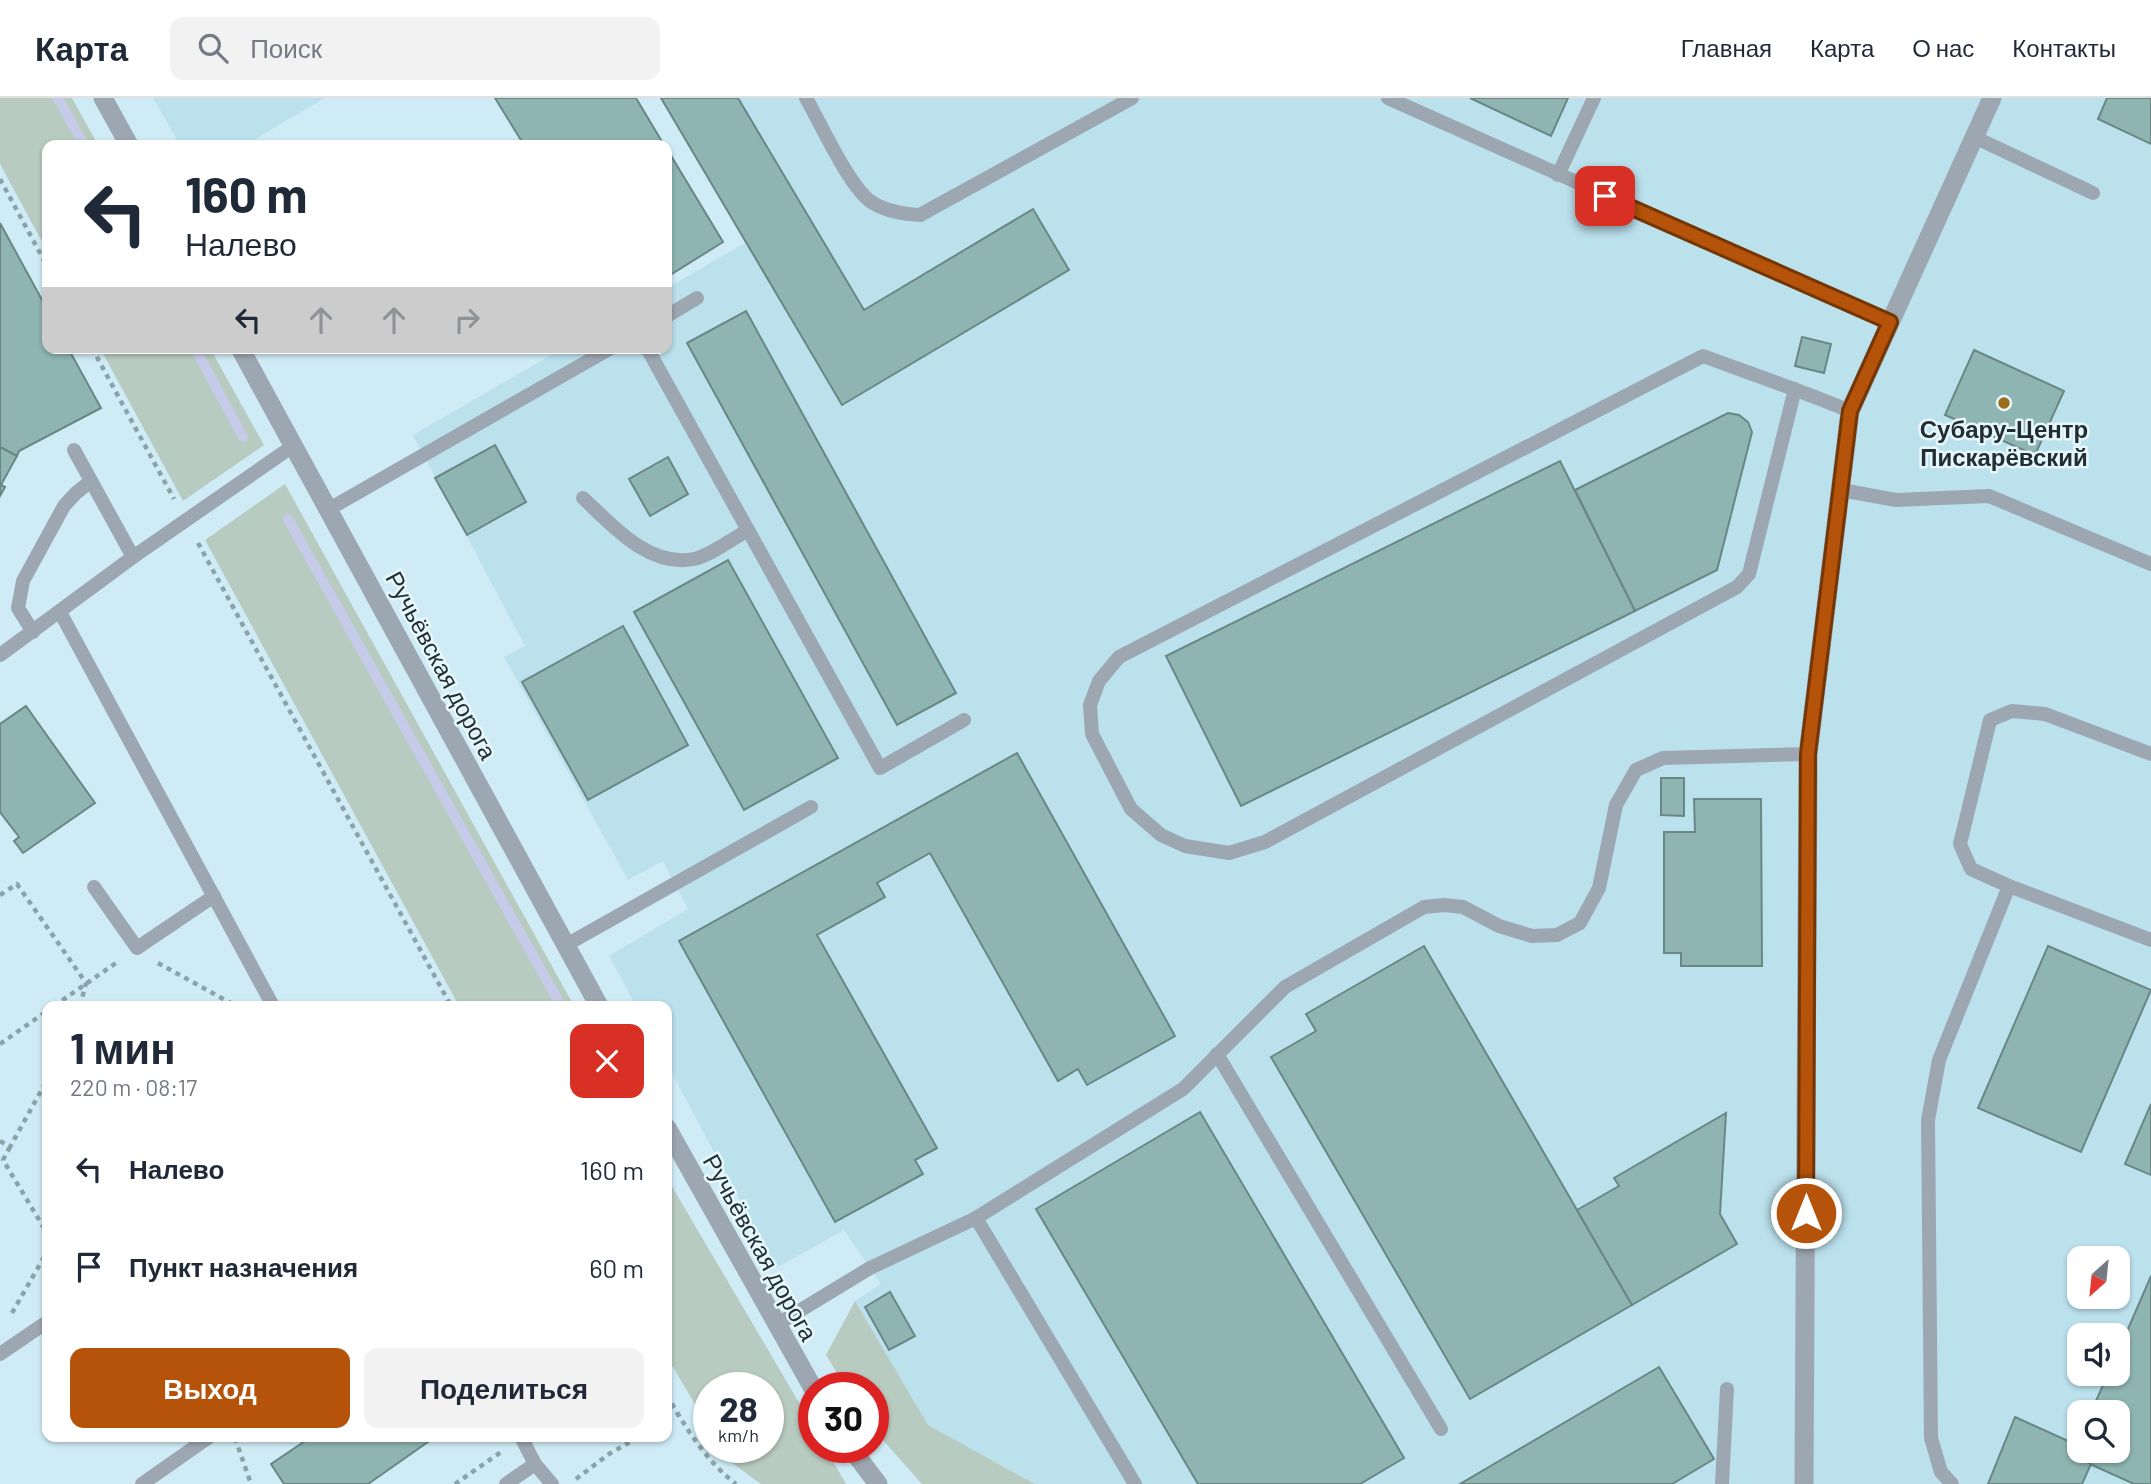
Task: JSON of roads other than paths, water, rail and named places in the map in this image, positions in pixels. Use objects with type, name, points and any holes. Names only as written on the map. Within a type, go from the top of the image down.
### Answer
[{"type":"street","points":[[103,98],[126,140]]},
{"type":"street","points":[[1804,1484],[1808,754],[1850,411],[1992,98]]},
{"type":"street","name":"Ручьёвская дорога","points":[[243,354],[596,1001]]},
{"type":"street","name":"Ручьёвская дорога","points":[[672,1137],[803,1372]]},
{"type":"street","points":[[862,1463],[878,1484]]},
{"type":"lane","points":[[806,98],[856,187],[871,203],[898,214],[920,215],[1132,98]]},
{"type":"lane","points":[[1388,98],[1407,102],[1558,175],[1890,322]]},
{"type":"lane","points":[[1558,175],[1594,98]]},
{"type":"lane","points":[[1974,137],[2093,193]]},
{"type":"lane","points":[[672,313],[697,298]]},
{"type":"lane","points":[[329,509],[600,354]]},
{"type":"lane","points":[[650,354],[880,768],[964,720]]},
{"type":"lane","points":[[1795,389],[1749,574],[1737,587],[1265,842],[1229,853],[1185,846],[1161,835],[1130,808],[1091,734],[1090,705],[1099,681],[1119,657],[1703,356],[1795,389],[1850,411]]},
{"type":"lane","points":[[0,655],[133,557],[293,446]]},
{"type":"lane","points":[[74,450],[133,557]]},
{"type":"lane","points":[[33,632],[18,608],[23,581],[64,506],[91,481]]},
{"type":"lane","points":[[1841,490],[1896,500],[1989,496],[2151,564]]},
{"type":"lane","points":[[583,498],[634,545],[669,559],[696,559],[748,530]]},
{"type":"lane","points":[[60,612],[270,1001]]},
{"type":"lane","points":[[2151,754],[2045,714],[2012,711],[1990,720],[1960,844],[1971,869],[2151,940]]},
{"type":"lane","points":[[776,1325],[870,1268],[976,1218],[1183,1089],[1285,987],[1424,907],[1464,907],[1499,926],[1532,936],[1557,934],[1580,923],[1599,888],[1616,805],[1636,770],[1663,758],[1808,754]]},
{"type":"lane","points":[[566,945],[811,807]]},
{"type":"lane","points":[[1952,1484],[1941,1472],[1931,1438],[1928,1120],[1939,1060],[2009,886]]},
{"type":"lane","points":[[94,887],[138,948],[214,896]]},
{"type":"lane","points":[[1217,1054],[1441,1429]]},
{"type":"lane","points":[[976,1218],[1135,1484]]},
{"type":"lane","points":[[0,1354],[42,1325]]},
{"type":"lane","points":[[1721,1484],[1727,1390]]},
{"type":"lane","points":[[142,1484],[202,1442]]},
{"type":"lane","points":[[524,1442],[535,1464],[552,1484]]},
{"type":"lane","points":[[506,1484],[535,1464]]},
{"type":"waterway","points":[[58,98],[81,140]]},
{"type":"waterway","points":[[198,354],[243,437]]},
{"type":"waterway","points":[[288,519],[558,1001]]},
{"type":"place","name":"Субару-Центр Пискарёвский","points":[[2004,403]]}]
